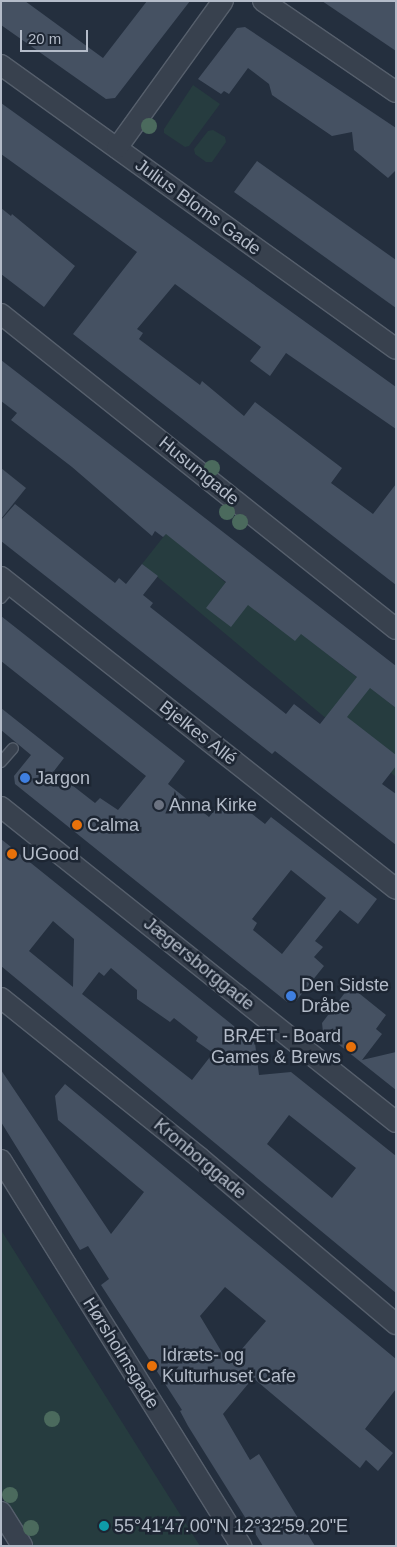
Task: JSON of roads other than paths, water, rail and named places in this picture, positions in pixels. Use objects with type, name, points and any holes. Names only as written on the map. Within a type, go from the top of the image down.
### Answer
[{"type":"street","points":[[117,148],[223,1]]},
{"type":"street","points":[[263,1],[396,92]]},
{"type":"street","name":"Julius Bloms Gade","points":[[1,65],[396,349]]},
{"type":"street","name":"Husumgade","points":[[1,314],[396,628]]},
{"type":"street","name":"Bjelkes Allé","points":[[5,586],[396,889]]},
{"type":"street","name":"Jægersborggade","points":[[1,807],[396,1122]]},
{"type":"street","name":"Kronborggade","points":[[1,998],[200,1158],[396,1324]]},
{"type":"street","name":"Hørsholmsgade","points":[[1,1160],[241,1546]]},
{"type":"street","points":[[1,1512],[22,1546]]},
{"type":"lane","points":[[1,762],[13,748]]},
{"type":"place","name":"Jargon","points":[[25,778]]},
{"type":"place","name":"Anna Kirke","points":[[159,805]]},
{"type":"place","name":"Calma","points":[[77,825]]},
{"type":"place","name":"UGood","points":[[12,854]]},
{"type":"place","name":"Den Sidste Dråbe","points":[[291,996]]},
{"type":"place","name":"BRÆT - Board Games & Brews","points":[[351,1047]]},
{"type":"place","name":"Idræts- og Kulturhuset Cafe","points":[[152,1366]]},
{"type":"place","name":"55°41′47.00\"N 12°32′59.20\"E","points":[[104,1526]]}]
